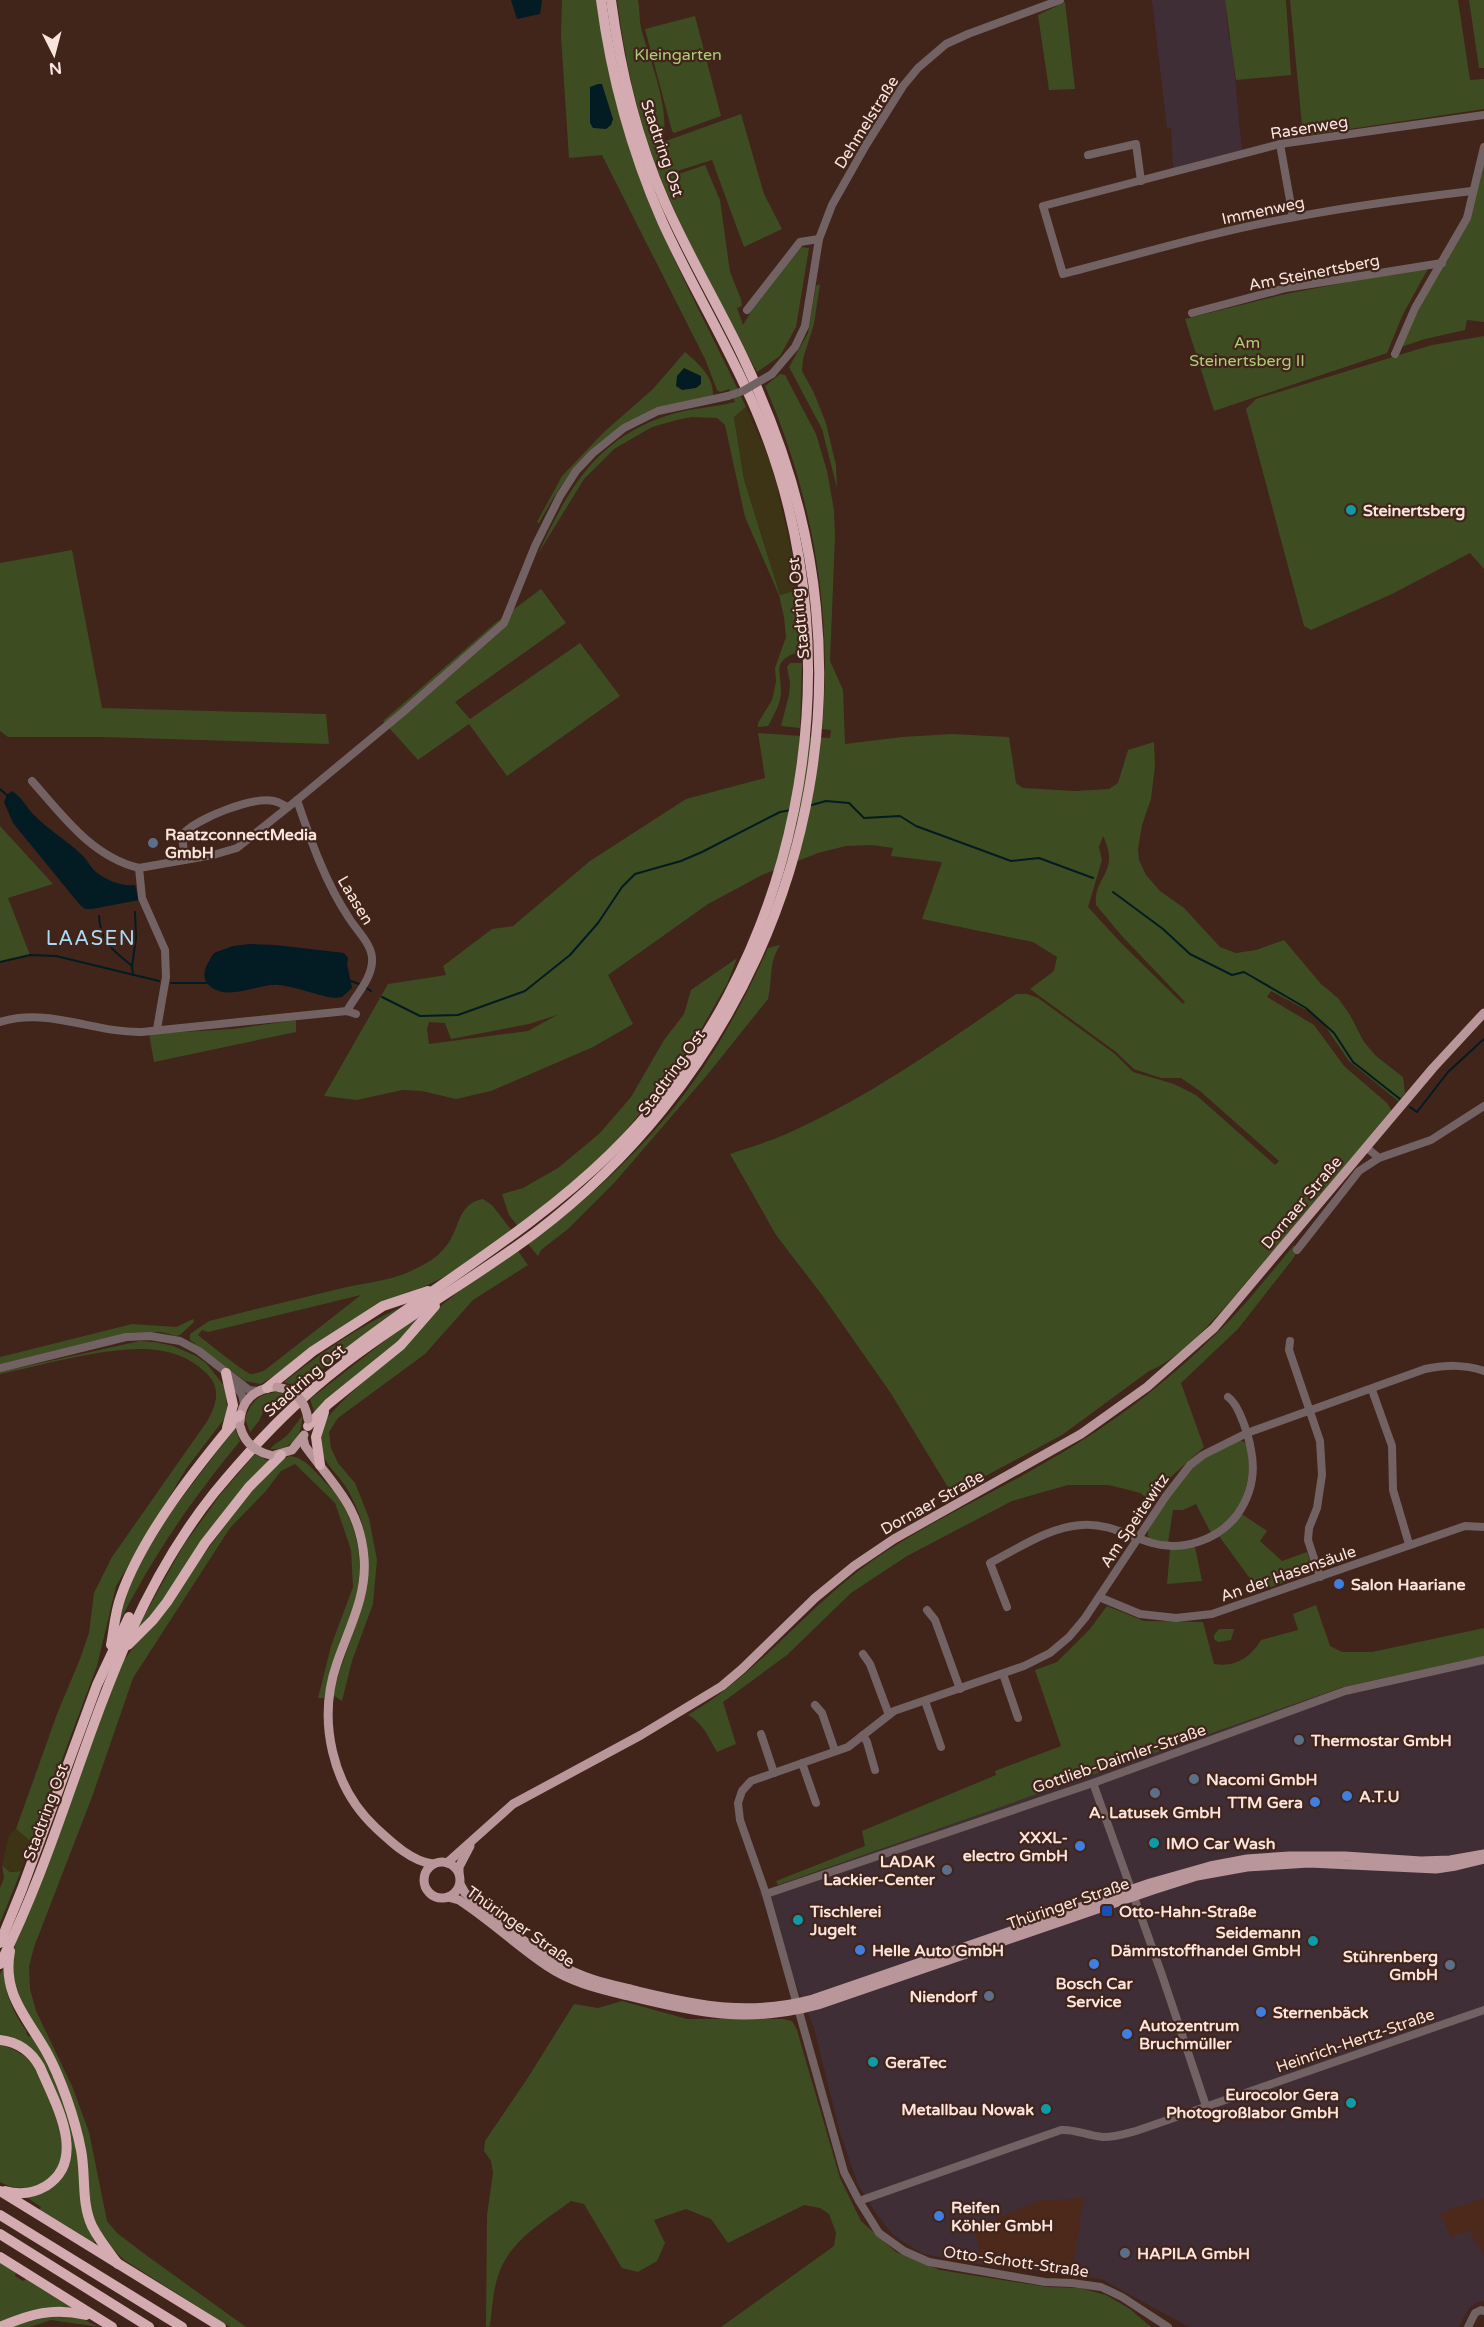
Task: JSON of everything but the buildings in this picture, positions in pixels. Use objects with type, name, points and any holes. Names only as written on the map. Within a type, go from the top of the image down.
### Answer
[{"type":"highway","name":"Stadtring Ost","points":[[601,0],[614,77],[639,164],[663,222],[738,370],[776,462],[791,516],[801,570],[813,702]]},
{"type":"highway","name":"Stadtring Ost","points":[[0,1964],[3,1940],[108,1657],[161,1559],[201,1500],[241,1450],[323,1372],[440,1292],[512,1250],[568,1207],[627,1152],[688,1077],[719,1031],[737,989],[775,915],[798,842],[812,766],[816,609],[800,516],[787,465],[770,418],[741,354],[675,225],[648,160],[624,76],[611,0]]},
{"type":"highway","name":"Stadtring Ost","points":[[3,1940],[122,1652],[146,1599],[167,1561],[212,1496],[277,1423],[336,1370],[440,1292]]},
{"type":"highway","points":[[267,1388],[313,1351],[383,1306],[440,1292]]},
{"type":"highway","points":[[308,1422],[401,1345],[440,1292]]},
{"type":"highway","points":[[226,1373],[232,1405],[226,1431]]},
{"type":"highway","points":[[320,1465],[316,1437],[319,1422],[328,1404]]},
{"type":"highway","points":[[108,1657],[115,1616],[129,1575],[176,1498],[226,1431],[240,1421]]},
{"type":"highway","points":[[122,1652],[153,1620],[205,1543],[275,1455]]},
{"type":"highway","points":[[3,1940],[10,1985],[18,2007],[46,2052],[77,2132],[84,2168],[87,2211],[91,2225],[118,2264]]},
{"type":"highway","points":[[0,2040],[11,2041],[23,2047],[34,2057],[62,2122],[68,2153],[64,2167],[47,2185],[26,2193],[0,2190]]},
{"type":"highway","points":[[0,2190],[222,2327]]},
{"type":"highway","points":[[0,2215],[182,2327]]},
{"type":"highway","points":[[0,2234],[149,2327]]},
{"type":"highway","points":[[0,2257],[112,2327]]},
{"type":"highway","points":[[0,2327],[22,2318],[50,2311],[69,2311],[98,2318]]},
{"type":"main road","name":"Dornaer Straße","points":[[447,1863],[513,1804],[641,1735],[722,1686],[815,1598],[854,1566],[894,1539],[1081,1434],[1139,1393],[1214,1328],[1441,1059],[1484,1013]]},
{"type":"main road","points":[[267,1388],[289,1390],[298,1397],[305,1406],[308,1422],[303,1438],[292,1450],[275,1455],[258,1452],[250,1446],[243,1436],[240,1421],[244,1404],[267,1388]]},
{"type":"main road","points":[[303,1438],[305,1446],[339,1488],[351,1509],[358,1525],[364,1556],[359,1602],[331,1686],[329,1718],[332,1750],[346,1788],[370,1822],[403,1850],[425,1863],[447,1863],[459,1873],[460,1884],[455,1892],[448,1897],[435,1897],[430,1893],[426,1888],[424,1876],[403,1850]]},
{"type":"main road","points":[[292,1450],[320,1465]]},
{"type":"main road","name":"Dornaer Straße","points":[[459,1873],[459,1867],[475,1839]]},
{"type":"main road","name":"Thüringer Straße","points":[[1384,1863],[1437,1861],[1484,1854]]},
{"type":"main road","name":"Thüringer Straße","points":[[448,1897],[459,1900],[548,1967],[580,1983],[692,2012],[719,2016],[748,2016],[798,2007],[1188,1872],[1247,1859],[1310,1855],[1436,1869],[1484,1859]]},
{"type":"main road","points":[[424,1876],[434,1864]]},
{"type":"main road","name":"Thüringer Straße","points":[[460,1884],[465,1893],[542,1953],[583,1976],[694,2005],[715,2008],[798,2007]]},
{"type":"street","name":"Dehmelstraße","points":[[297,800],[504,623],[535,546],[560,496],[576,471],[593,453],[624,428],[658,411],[743,391],[772,374],[795,347],[805,326],[819,239],[832,206],[866,145],[903,86],[918,68],[946,44],[1060,0]]},
{"type":"street","name":"Rasenweg","points":[[1063,274],[1043,206],[1280,144],[1484,115]]},
{"type":"street","points":[[1088,155],[1136,144],[1141,181]]},
{"type":"street","points":[[1280,144],[1293,217]]},
{"type":"street","points":[[1395,354],[1415,308],[1467,218],[1484,147]]},
{"type":"street","name":"Immenweg","points":[[1063,274],[1214,234],[1293,217],[1472,190]]},
{"type":"street","points":[[747,310],[800,242],[819,239]]},
{"type":"street","name":"Am Steinertsberg","points":[[1192,313],[1287,288],[1442,263]]},
{"type":"street","points":[[32,781],[78,833],[125,864],[139,868],[213,855],[237,848],[297,800]]},
{"type":"street","name":"Laasen","points":[[0,1023],[48,1016],[127,1032],[352,1013],[370,972],[372,957],[368,946],[326,876],[297,800]]},
{"type":"street","points":[[185,860],[182,835],[188,827],[242,805],[258,801],[274,801],[288,807]]},
{"type":"street","points":[[139,868],[142,898],[165,950],[166,977],[157,1029]]},
{"type":"street","name":"Dornaer Straße","points":[[1297,1250],[1359,1171],[1379,1158],[1431,1140],[1484,1106]]},
{"type":"street","points":[[1367,1148],[1379,1158]]},
{"type":"street","points":[[0,1368],[126,1338],[150,1336],[180,1341],[199,1350],[249,1390],[267,1388]]},
{"type":"street","points":[[1290,1341],[1289,1350],[1320,1441],[1322,1475],[1317,1508],[1309,1528],[1308,1540],[1320,1577]]},
{"type":"street","name":"Am Speitewitz","points":[[798,2007],[766,1894],[740,1820],[738,1803],[742,1791],[751,1781],[848,1747],[890,1715],[1024,1666],[1056,1648],[1069,1637],[1099,1597],[1138,1537],[1190,1465],[1217,1446],[1246,1433],[1425,1370],[1448,1365],[1466,1365],[1484,1371]]},
{"type":"street","points":[[226,1373],[242,1395],[244,1404]]},
{"type":"street","points":[[1372,1389],[1392,1446],[1392,1490],[1409,1544]]},
{"type":"street","points":[[1007,1607],[990,1563],[1055,1530],[1071,1526],[1101,1526],[1164,1546],[1186,1545],[1210,1537],[1229,1524],[1241,1509],[1252,1481],[1254,1462],[1234,1401],[1228,1397]]},
{"type":"street","name":"An der Hasensäule","points":[[1099,1597],[1140,1614],[1176,1618],[1212,1614],[1465,1526],[1484,1527]]},
{"type":"street","points":[[927,1610],[935,1620],[960,1689]]},
{"type":"street","points":[[863,1654],[870,1664],[890,1715]]},
{"type":"street","name":"Gottlieb-Daimler-Straße","points":[[766,1894],[1093,1783],[1345,1691],[1484,1660]]},
{"type":"street","points":[[1003,1674],[1018,1718]]},
{"type":"street","points":[[925,1701],[941,1747]]},
{"type":"street","points":[[815,1706],[822,1713],[835,1751]]},
{"type":"street","points":[[761,1734],[774,1773]]},
{"type":"street","points":[[863,1735],[875,1770]]},
{"type":"street","points":[[802,1763],[816,1803]]},
{"type":"street","points":[[1093,1783],[1206,2106]]},
{"type":"street","name":"Otto-Schott-Straße","points":[[798,2007],[844,2172],[879,2233],[903,2251],[929,2262],[1046,2282],[1101,2287],[1122,2297],[1168,2327]]},
{"type":"street","name":"Heinrich-Hertz-Straße","points":[[859,2201],[1061,2130],[1073,2129],[1102,2137],[1117,2136],[1484,2010]]},
{"type":"street","points":[[1468,2327],[1475,2313],[1484,2311]]},
{"type":"shaded area","points":[[1152,0],[1225,0],[1242,150],[1173,168],[1171,128],[1167,128]]},
{"type":"shaded area","points":[[1484,1656],[1484,2301],[1469,2308],[1459,2327],[1189,2327],[1101,2279],[977,2264],[923,2254],[893,2235],[858,2185],[840,2133],[814,2028],[759,1892],[1343,1687]]},
{"type":"shaded area","points":[[1084,2198],[1072,2273],[978,2261],[979,2248],[974,2228],[1041,2200]]},
{"type":"shaded area","points":[[1484,2198],[1484,2256],[1469,2230],[1451,2237],[1440,2213]]},
{"type":"green space","points":[[562,0],[596,0],[613,90],[640,178],[677,265],[746,407],[734,417],[744,479],[780,595],[796,590],[803,644],[802,651],[784,659],[781,664],[779,670],[780,700],[768,726],[758,727],[758,723],[772,700],[776,682],[775,668],[786,637],[784,617],[779,595],[745,517],[725,425],[717,418],[692,417],[652,427],[614,449],[584,479],[538,554],[574,486],[588,467],[624,436],[672,414],[735,402],[729,389],[720,392],[717,390],[705,359],[602,155],[569,158],[561,36]]},
{"type":"green space","points":[[617,0],[638,0],[641,28],[664,114],[663,142],[741,114],[764,194],[782,229],[744,247],[712,160],[674,172],[676,175],[705,165],[720,200],[730,272],[741,299],[742,306],[737,308],[743,325],[759,298],[801,247],[809,248],[796,327],[780,356],[757,372],[693,249],[651,153],[633,88]]},
{"type":"green space","points":[[1225,0],[1286,0],[1291,75],[1236,80]]},
{"type":"green space","points":[[1290,0],[1458,0],[1470,80],[1484,79],[1484,109],[1303,136]]},
{"type":"green space","points":[[1469,0],[1484,0],[1484,68],[1479,68]]},
{"type":"green space","points":[[1065,2],[1075,89],[1049,90],[1038,15]]},
{"type":"green space","name":"Kleingarten","points":[[695,16],[721,116],[674,133],[645,29]]},
{"type":"green space","points":[[1484,162],[1484,322],[1467,320],[1465,330],[1401,347],[1416,311],[1457,242]]},
{"type":"green space","name":"Am Steinertsberg II","points":[[1429,267],[1403,314],[1387,353],[1214,411],[1185,319],[1285,294]]},
{"type":"green space","points":[[820,284],[814,324],[803,359],[802,371],[826,423],[836,465],[837,488],[822,429],[789,367],[808,333],[816,286]]},
{"type":"green space","points":[[1484,336],[1484,569],[1470,553],[1392,594],[1311,630],[1304,626],[1246,409],[1256,399],[1432,345]]},
{"type":"green space","points":[[685,352],[708,376],[713,395],[668,407],[609,437],[582,460],[560,487],[539,523],[537,522],[562,476],[604,432],[653,389]]},
{"type":"green space","points":[[780,374],[785,375],[816,434],[827,471],[834,510],[835,537],[830,661],[843,690],[845,744],[952,734],[1009,737],[1016,783],[1023,788],[1075,791],[1109,789],[1118,783],[1128,750],[1154,742],[1155,766],[1151,799],[1142,825],[1138,849],[1139,860],[1146,875],[1160,891],[1184,908],[1220,947],[1236,953],[1256,950],[1284,940],[1321,984],[1338,998],[1364,1042],[1376,1056],[1403,1077],[1405,1093],[1398,1101],[1349,1061],[1325,1026],[1312,1013],[1271,991],[1267,997],[1314,1025],[1344,1066],[1387,1103],[1392,1111],[1232,1299],[1192,1342],[1062,1435],[952,1494],[890,1392],[822,1295],[776,1235],[730,1154],[786,1134],[846,1104],[904,1070],[1016,994],[1027,994],[1038,998],[1115,1054],[1133,1072],[1174,1084],[1196,1095],[1275,1165],[1279,1161],[1200,1091],[1181,1078],[1161,1078],[1134,1069],[1116,1052],[1030,989],[1054,971],[1057,957],[1033,942],[922,919],[942,862],[891,856],[893,848],[872,845],[846,846],[818,853],[762,875],[708,904],[608,975],[633,1024],[593,1047],[491,1091],[456,1099],[422,1091],[402,1090],[357,1100],[324,1096],[388,984],[446,975],[443,966],[492,929],[513,926],[590,861],[686,799],[765,778],[758,733],[830,738],[831,730],[822,729],[825,685],[824,641],[815,554],[807,511],[795,469],[765,386]],"holes":[[[1103,836],[1109,858],[1108,866],[1098,887],[1096,905],[1121,935],[1185,1002],[1183,1004],[1088,907],[1102,860],[1099,847]],[[557,1015],[528,1031],[429,1044],[427,1029],[429,1022],[445,1023],[451,1039],[529,1024]]]},
{"type":"green space","points":[[72,550],[102,708],[326,714],[329,744],[103,737],[8,737],[0,731],[0,563]]},
{"type":"green space","points":[[541,589],[566,623],[455,702],[470,719],[580,643],[620,696],[507,776],[469,724],[418,760],[383,721],[494,624]]},
{"type":"green space","points":[[790,663],[802,663],[800,728],[781,726],[789,695],[790,683],[787,667]]},
{"type":"green space","points":[[0,826],[53,884],[8,898],[30,955],[0,962]]},
{"type":"green space","points":[[780,945],[772,965],[768,999],[708,1074],[615,1182],[568,1229],[541,1250],[538,1256],[528,1244],[618,1169],[677,1104],[725,1033],[768,948]]},
{"type":"green space","points":[[737,958],[727,984],[700,1031],[665,1083],[607,1153],[519,1228],[509,1215],[502,1194],[523,1188],[558,1168],[600,1133],[631,1097],[664,1040],[684,1014],[691,990]]},
{"type":"green space","points":[[296,1020],[296,1032],[154,1062],[149,1034],[233,1029]]},
{"type":"green space","points":[[483,1199],[492,1205],[513,1232],[435,1282],[406,1293],[261,1384],[245,1381],[190,1340],[190,1334],[209,1321],[409,1272],[433,1259],[443,1250],[451,1240],[464,1211]],"holes":[[[361,1295],[265,1370],[253,1374],[247,1372],[198,1335],[202,1330],[208,1332]]]},
{"type":"green space","points":[[1294,1245],[1297,1252],[1292,1260],[1238,1329],[1181,1383],[1204,1447],[1172,1476],[1153,1503],[1140,1493],[1108,1485],[1068,1485],[1012,1501],[907,1556],[851,1593],[787,1655],[723,1702],[736,1744],[717,1752],[702,1727],[688,1715],[736,1681],[823,1601],[869,1563],[912,1536],[1024,1475],[1096,1432],[1143,1398],[1229,1321]]},
{"type":"green space","points":[[518,1251],[528,1265],[473,1300],[425,1354],[338,1418],[329,1432],[331,1448],[338,1463],[355,1483],[369,1518],[377,1560],[373,1604],[352,1661],[342,1701],[333,1695],[362,1606],[368,1569],[367,1550],[359,1514],[345,1486],[321,1450],[320,1431],[334,1410],[413,1338],[443,1304]]},
{"type":"green space","points":[[411,1303],[298,1388],[284,1382],[345,1338]]},
{"type":"green space","points":[[422,1315],[405,1337],[315,1414],[310,1399],[391,1336]]},
{"type":"green space","points":[[193,1319],[194,1322],[176,1336],[161,1332],[126,1333],[0,1364],[0,1357],[132,1324],[176,1327]]},
{"type":"green space","points":[[140,1341],[173,1346],[206,1363],[225,1387],[227,1408],[224,1419],[186,1469],[116,1586],[97,1666],[31,1842],[16,1829],[89,1633],[94,1593],[112,1557],[208,1420],[216,1394],[213,1382],[195,1364],[174,1354],[146,1349],[104,1352],[0,1374],[0,1372]]},
{"type":"green space","points":[[279,1392],[286,1396],[275,1406],[263,1412],[250,1432],[245,1419],[250,1407],[261,1396]]},
{"type":"green space","points":[[302,1416],[298,1435],[294,1440],[284,1447],[270,1449],[288,1434]]},
{"type":"green space","points":[[235,1428],[240,1441],[173,1531],[144,1577],[117,1627],[125,1594],[139,1564],[171,1512]]},
{"type":"green space","points":[[1240,1440],[1246,1443],[1249,1469],[1244,1494],[1236,1510],[1267,1531],[1260,1541],[1282,1561],[1307,1552],[1312,1567],[1311,1573],[1259,1591],[1219,1536],[1211,1533],[1196,1504],[1183,1510],[1173,1510],[1168,1543],[1152,1540],[1148,1536],[1148,1530],[1160,1510],[1188,1471],[1206,1456]]},
{"type":"green space","points":[[255,1454],[269,1461],[161,1604],[136,1630],[183,1546],[220,1495]]},
{"type":"green space","points":[[290,1456],[310,1466],[337,1496],[352,1525],[359,1557],[358,1590],[324,1698],[318,1698],[331,1646],[353,1587],[351,1550],[335,1503],[295,1464],[281,1471],[265,1492],[230,1528],[133,1678],[92,1797],[34,1947],[29,1967],[30,1989],[36,2011],[72,2086],[89,2132],[107,2221],[117,2233],[246,2327],[230,2327],[124,2260],[103,2239],[91,2211],[85,2145],[15,1995],[11,1963],[16,1941],[121,1664],[256,1485],[282,1459]]},
{"type":"green space","points":[[1195,1547],[1202,1581],[1167,1584],[1170,1549]]},
{"type":"green space","points":[[1316,1605],[1330,1646],[1342,1652],[1372,1652],[1484,1628],[1484,1656],[1343,1687],[778,1885],[776,1881],[865,1846],[862,1831],[996,1775],[995,1771],[1061,1746],[1035,1670],[1057,1662],[1090,1629],[1107,1606],[1144,1621],[1203,1622],[1214,1664],[1222,1665],[1242,1660],[1261,1640],[1298,1630],[1293,1614]]},
{"type":"green space","points":[[1219,1629],[1234,1629],[1231,1640],[1218,1642],[1214,1639]]},
{"type":"green space","points":[[2,1865],[10,1872],[21,1871],[0,1923],[0,1888],[4,1878]]},
{"type":"green space","points":[[4,1966],[5,1984],[13,2009],[26,2033],[29,2037],[31,2036],[45,2059],[65,2109],[80,2161],[91,2215],[96,2241],[92,2243],[39,2211],[41,2207],[28,2198],[19,2196],[36,2195],[68,2165],[72,2154],[72,2140],[43,2064],[0,2036],[0,1974]]},
{"type":"green space","points":[[622,2001],[687,2019],[783,2019],[792,2021],[797,2030],[840,2178],[861,2221],[896,2252],[940,2270],[1047,2287],[1080,2288],[1106,2295],[1130,2309],[1151,2327],[721,2327],[834,2246],[836,2233],[829,2214],[820,2208],[804,2205],[728,2243],[711,2219],[686,2209],[654,2220],[665,2243],[657,2261],[638,2272],[622,2268],[584,2204],[571,2201],[528,2233],[510,2252],[498,2276],[490,2326],[486,2327],[487,2215],[493,2173],[491,2161],[484,2151],[485,2141],[574,2004],[598,2008]]},
{"type":"green space","points":[[0,2045],[19,2053],[35,2067],[58,2124],[63,2148],[60,2166],[54,2174],[38,2185],[19,2188],[0,2182]]},
{"type":"green space","points":[[0,2262],[16,2272],[15,2276],[23,2281],[26,2279],[73,2308],[0,2323]]},
{"type":"green space","points":[[58,2314],[83,2319],[99,2327],[51,2320],[30,2327],[11,2327],[26,2320]]},
{"type":"sand","points":[[746,407],[772,465],[793,558],[796,590],[780,595],[744,479],[734,417]]},
{"type":"sand","points":[[16,1829],[31,1842],[21,1871],[10,1872],[2,1865],[9,1835]]},
{"type":"water","points":[[511,0],[542,0],[540,14],[517,19]]},
{"type":"water","points":[[602,84],[613,119],[611,125],[606,129],[593,128],[590,123],[590,87]]},
{"type":"water","points":[[684,368],[701,376],[701,384],[696,388],[682,390],[676,386],[677,376]]},
{"type":"water","points":[[12,791],[19,796],[31,812],[83,856],[96,872],[114,882],[135,885],[139,900],[92,909],[85,909],[80,905],[13,823],[4,802]]},
{"type":"water","points":[[250,944],[344,953],[348,958],[352,988],[342,997],[334,998],[279,985],[222,992],[207,983],[204,975],[214,953],[233,946]]},
{"type":"waterway","points":[[0,789],[9,797]]},
{"type":"waterway","points":[[808,806],[826,801],[849,803],[864,818],[900,816],[916,826],[1011,861],[1039,858],[1093,878]]},
{"type":"waterway","points":[[382,997],[420,1016],[458,1015],[525,991],[570,955],[598,923],[622,887],[635,874],[681,861],[780,812],[791,810]]},
{"type":"waterway","points":[[1113,892],[1163,929],[1190,954],[1232,975],[1244,972],[1306,1008],[1334,1033],[1353,1062],[1400,1099]]},
{"type":"waterway","points":[[132,966],[136,938],[135,912]]},
{"type":"waterway","points":[[99,916],[105,940],[132,966],[133,975]]},
{"type":"waterway","points":[[0,962],[30,955],[56,956],[159,981]]},
{"type":"waterway","points":[[351,981],[359,984]]},
{"type":"waterway","points":[[171,983],[210,983]]},
{"type":"waterway","points":[[365,987],[371,991]]},
{"type":"waterway","points":[[1410,1107],[1417,1112],[1448,1072],[1484,1039]]},
{"type":"place","name":"Steinertsberg","points":[[1351,510]]},
{"type":"place","name":"RaatzconnectMedia GmbH","points":[[153,843]]},
{"type":"place","name":"Salon Haariane","points":[[1339,1584]]},
{"type":"place","name":"Thermostar GmbH","points":[[1299,1740]]},
{"type":"place","name":"Nacomi GmbH","points":[[1194,1779]]},
{"type":"place","name":"A. Latusek GmbH","points":[[1155,1793]]},
{"type":"place","name":"A.T.U","points":[[1347,1796]]},
{"type":"place","name":"TTM Gera","points":[[1315,1802]]},
{"type":"place","name":"IMO Car Wash","points":[[1154,1843]]},
{"type":"place","name":"XXXL- electro GmbH","points":[[1080,1846]]},
{"type":"place","name":"LADAK Lackier-Center","points":[[947,1870]]},
{"type":"place","name":"Otto-Hahn-Straße","points":[[1107,1911]]},
{"type":"place","name":"Tischlerei Jugelt","points":[[798,1920]]},
{"type":"place","name":"Seidemann Dämmstoffhandel GmbH","points":[[1313,1941]]},
{"type":"place","name":"Helle Auto GmbH","points":[[860,1950]]},
{"type":"place","name":"Bosch Car Service","points":[[1094,1964]]},
{"type":"place","name":"Stührenberg GmbH","points":[[1450,1965]]},
{"type":"place","name":"Niendorf","points":[[989,1996]]},
{"type":"place","name":"Sternenbäck","points":[[1261,2012]]},
{"type":"place","name":"Autozentrum Bruchmüller","points":[[1127,2034]]},
{"type":"place","name":"GeraTec","points":[[873,2062]]},
{"type":"place","name":"Eurocolor Gera Photogroßlabor GmbH","points":[[1351,2103]]},
{"type":"place","name":"Metallbau Nowak","points":[[1046,2109]]},
{"type":"place","name":"Reifen Köhler GmbH","points":[[939,2216]]},
{"type":"place","name":"HAPILA GmbH","points":[[1125,2253]]},
{"type":"district","name":"LAASEN","points":[[91,938]]}]
